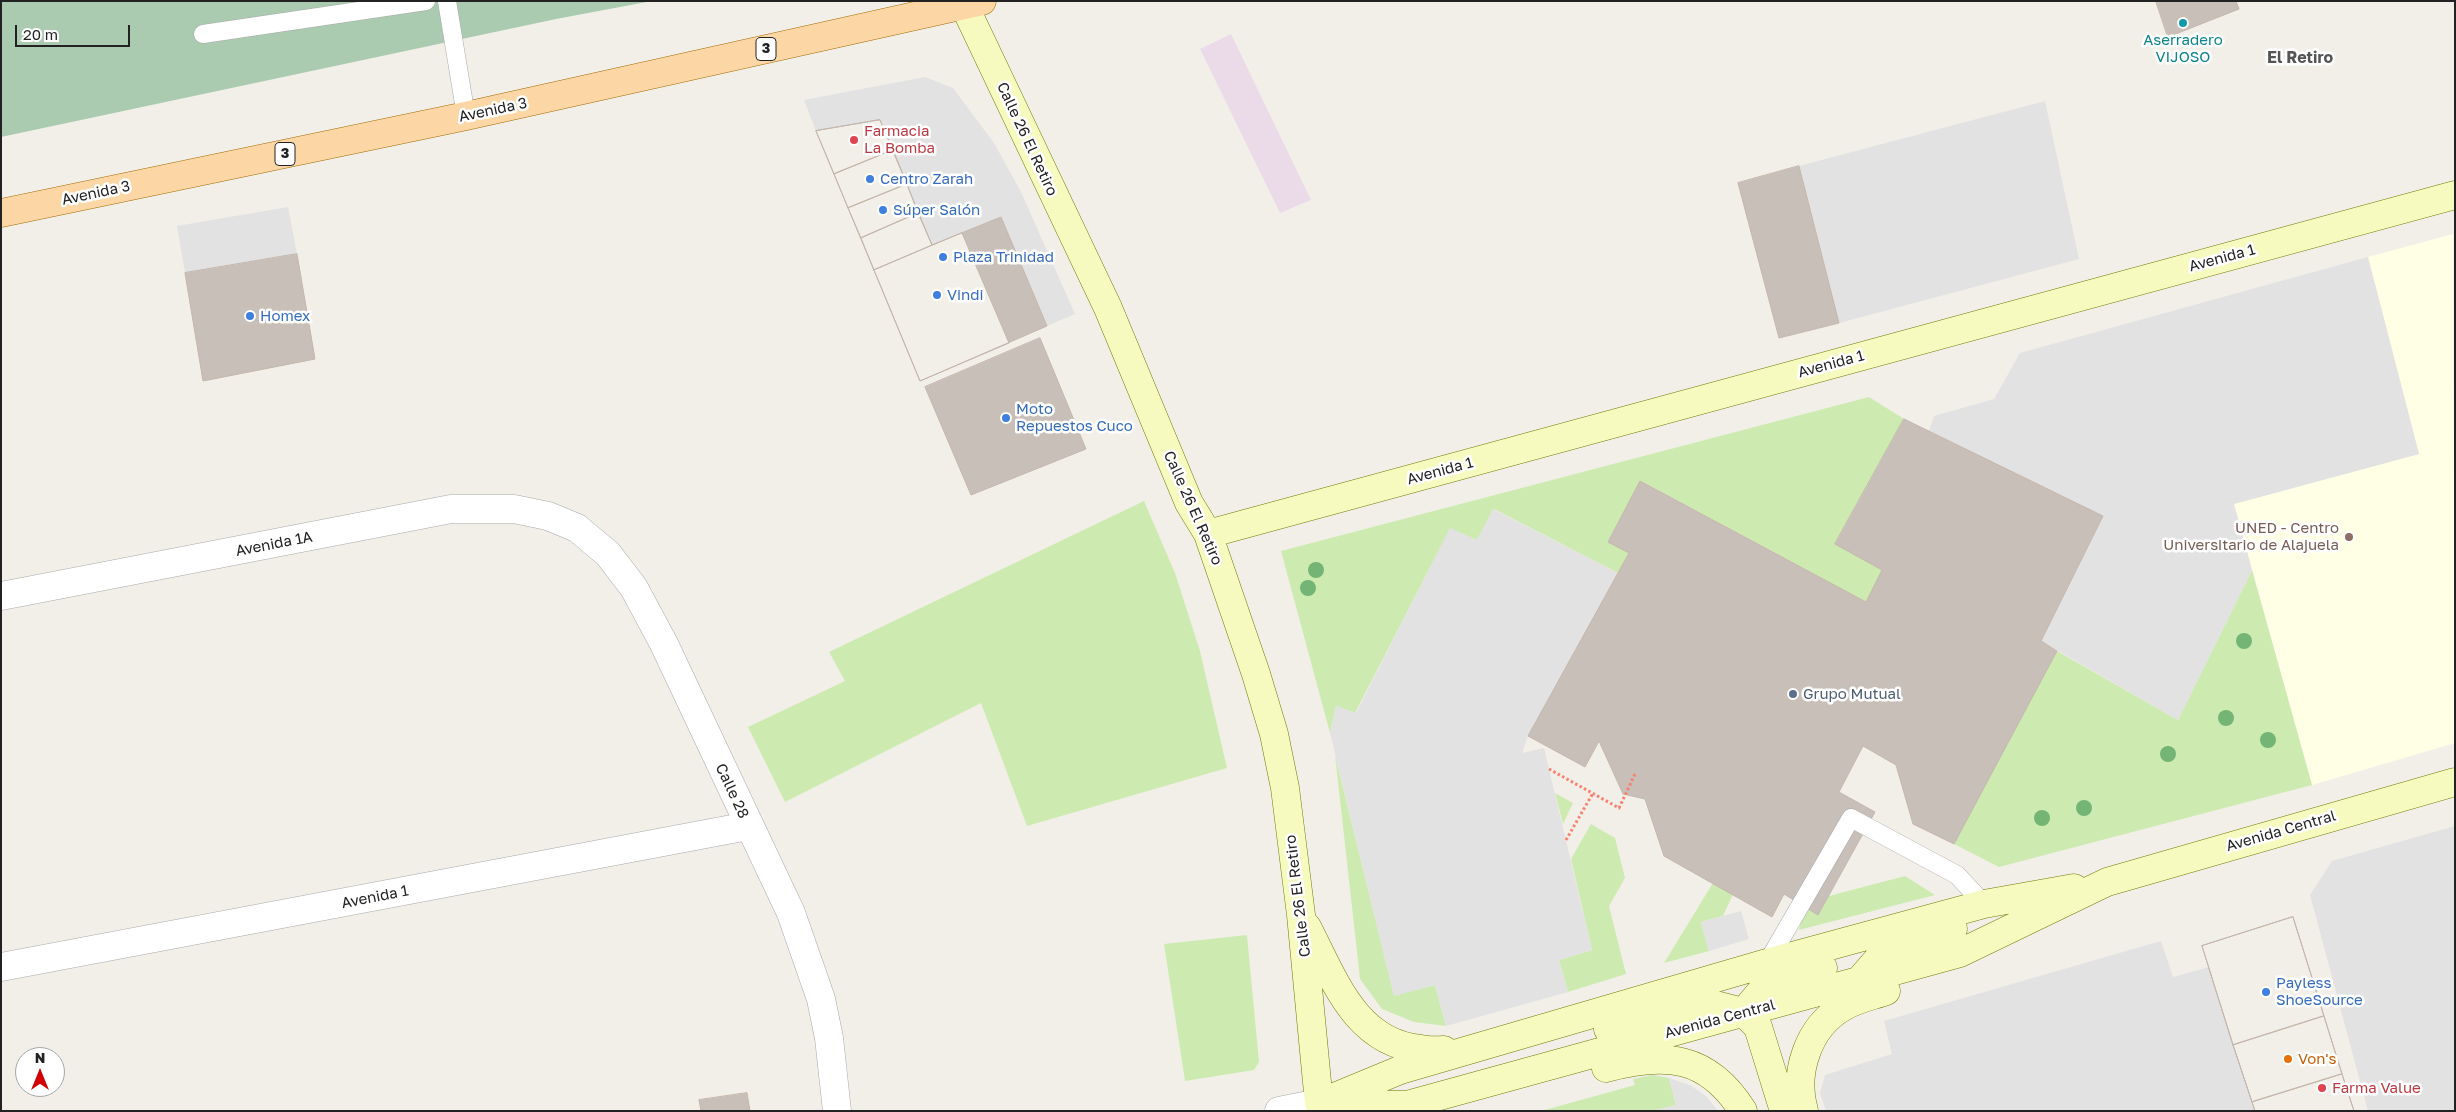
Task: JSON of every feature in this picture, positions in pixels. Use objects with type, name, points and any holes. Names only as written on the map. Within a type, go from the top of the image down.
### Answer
[{"type":"main road","name":"Avenida 3","points":[[1,213],[466,116],[973,3]]},
{"type":"street","name":"Calle 26 El Retiro","points":[[973,3],[1108,308],[1189,503],[1208,534],[1256,674],[1274,734],[1285,788],[1301,915],[1319,1107]]},
{"type":"street","name":"Avenida 1","points":[[1208,534],[2455,195]]},
{"type":"street","name":"Avenida 1A","points":[[1,596],[451,509],[514,509],[548,516]]},
{"type":"street","name":"Calle 28","points":[[548,516],[577,528],[608,554],[634,588],[664,644],[791,914],[821,999],[829,1038],[837,1111]]},
{"type":"street","name":"Avenida Central","points":[[1319,1107],[1400,1070],[1766,964],[1984,904],[2107,882],[2455,782]]},
{"type":"street","name":"Avenida 1","points":[[1,967],[748,826]]},
{"type":"street","name":"Avenida Central","points":[[1279,1111],[1319,1107],[1368,1107],[1439,1102],[1505,1078],[1960,953],[2107,882]]},
{"type":"street","points":[[1859,981],[1885,952],[1949,933],[1984,904]]},
{"type":"street","points":[[1301,915],[1343,996],[1361,1021],[1382,1038],[1406,1048],[1440,1051],[1492,1043]]},
{"type":"street","points":[[1804,1111],[1800,1089],[1805,1057],[1809,1043],[1831,1015],[1857,1000],[1954,971],[2035,917]]},
{"type":"street","points":[[1764,1111],[1740,1033],[1743,1012],[1768,983],[1839,963],[1870,935]]},
{"type":"street","points":[[1368,1107],[1406,1086],[1704,1002],[1743,1012],[1758,1028],[1784,1111]]},
{"type":"street","points":[[1505,1078],[1544,1086],[1632,1061],[1670,1058],[1689,1063],[1706,1072],[1733,1095],[1743,1111]]},
{"type":"lane","points":[[203,34],[426,1]]},
{"type":"lane","points":[[447,1],[466,116]]},
{"type":"lane","points":[[1766,964],[1851,818],[1957,876],[1984,904]]},
{"type":"path","points":[[1549,769],[1619,808],[1635,774]]},
{"type":"path","points":[[1566,840],[1593,793]]},
{"type":"shaded area","points":[[1,1],[652,1],[556,19],[1,137]]},
{"type":"shaded area","points":[[1231,34],[1311,200],[1280,213],[1200,49]]},
{"type":"shaded area","points":[[925,77],[953,88],[994,143],[1021,192],[1075,314],[1047,326],[1001,217],[932,245],[880,120],[816,131],[804,100]]},
{"type":"shaded area","points":[[2045,101],[2079,259],[1839,323],[1799,166]]},
{"type":"shaded area","points":[[288,207],[297,254],[185,273],[177,226]]},
{"type":"shaded area","name":"UNED - Centro Universitario de Alajuela","points":[[2453,234],[2455,743],[2312,785],[2234,504],[2419,454],[2368,257]]},
{"type":"shaded area","points":[[2368,257],[2419,454],[2234,504],[2252,570],[2178,720],[2041,641],[2103,516],[1929,431],[1934,416],[1994,399],[2020,353]]},
{"type":"shaded area","points":[[1493,509],[1618,573],[1528,736],[1522,753],[1544,748],[1592,950],[1559,960],[1568,992],[1446,1026],[1435,985],[1394,996],[1330,733],[1336,706],[1356,713],[1450,528],[1477,540]]},
{"type":"shaded area","points":[[2455,826],[2455,1111],[2368,1111],[2310,895],[2332,861]]},
{"type":"shaded area","points":[[1741,911],[1749,939],[1709,951],[1701,922]]},
{"type":"shaded area","points":[[2161,941],[2173,977],[2209,967],[2255,1111],[1826,1111],[1820,1093],[1825,1075],[1892,1054],[1884,1021]]},
{"type":"shaded area","points":[[1669,1078],[1690,1085],[1706,1096],[1718,1111],[1652,1111],[1676,1105]]},
{"type":"green space","points":[[1869,397],[1904,419],[1835,543],[1882,570],[1866,602],[1641,481],[1608,541],[1629,553],[1618,573],[1494,509],[1477,540],[1450,529],[1355,713],[1336,706],[1330,733],[1281,551]]},
{"type":"green space","points":[[1144,501],[1175,573],[1200,651],[1227,768],[1027,826],[981,703],[785,802],[748,727],[845,681],[829,652]]},
{"type":"green space","points":[[2252,570],[2312,785],[1999,867],[1954,844],[2057,651],[2178,720]]},
{"type":"green space","points":[[1335,755],[1394,995],[1435,985],[1446,1026],[1414,1022],[1382,1009],[1360,979]]},
{"type":"green space","points":[[1555,793],[1573,803],[1563,824]]},
{"type":"green space","points":[[1591,824],[1615,838],[1625,878],[1609,906],[1626,974],[1568,992],[1559,960],[1592,950],[1571,859]]},
{"type":"green space","points":[[1905,876],[1935,895],[1799,930],[1805,906],[1818,915],[1829,896]]},
{"type":"green space","points":[[1713,883],[1733,894],[1723,916],[1701,922],[1709,951],[1664,963]]},
{"type":"green space","points":[[1247,935],[1259,1062],[1254,1070],[1185,1081],[1164,944]]},
{"type":"green space","points":[[1653,1075],[1669,1078],[1676,1105],[1652,1111],[1541,1111],[1635,1085],[1633,1079]]},
{"type":"building","name":"Aserradero VIJOSO","points":[[2156,1],[2236,1],[2239,9],[2168,37]]},
{"type":"building","name":"Plaza Trinidad","points":[[880,120],[932,245],[1001,217],[1047,326],[920,381],[816,131]]},
{"type":"building","name":"Farmacia La Bomba","points":[[880,120],[893,150],[834,174],[816,131]]},
{"type":"building","name":"Centro Zarah","points":[[893,150],[907,184],[848,208],[834,174]]},
{"type":"building","points":[[1799,166],[1839,323],[1779,338],[1738,183]]},
{"type":"building","name":"Súper Salón","points":[[907,184],[918,213],[861,238],[848,208]]},
{"type":"building","points":[[918,213],[932,245],[874,270],[861,238]]},
{"type":"building","name":"Vindi","points":[[962,233],[1009,343],[920,381],[874,270]]},
{"type":"building","name":"Homex","points":[[297,254],[315,359],[203,381],[185,273]]},
{"type":"building","name":"Moto Repuestos Cuco","points":[[1040,338],[1086,449],[971,495],[925,387]]},
{"type":"building","name":"Grupo Mutual","points":[[1904,419],[2103,516],[2041,641],[2057,651],[1954,844],[1913,824],[1896,765],[1863,746],[1839,792],[1875,812],[1818,915],[1784,894],[1772,917],[1664,856],[1645,799],[1623,794],[1599,741],[1585,767],[1528,736],[1629,553],[1608,542],[1640,481],[1866,602],[1882,570],[1835,544]]},
{"type":"building","name":"Payless ShoeSource","points":[[2293,917],[2324,1016],[2233,1045],[2202,946]]},
{"type":"building","points":[[2293,917],[2354,1111],[2255,1111],[2233,1045],[2202,946]]},
{"type":"building","name":"Von's","points":[[2324,1016],[2342,1074],[2252,1102],[2233,1045]]},
{"type":"building","name":"Farma Value","points":[[2342,1074],[2354,1111],[2255,1111],[2252,1102]]},
{"type":"building","points":[[747,1093],[750,1111],[701,1111],[699,1100]]},
{"type":"place","name":"Aserradero VIJOSO","points":[[2183,23]]},
{"type":"place","name":"Farmacia La Bomba","points":[[854,140]]},
{"type":"place","name":"Centro Zarah","points":[[870,179]]},
{"type":"place","name":"Súper Salón","points":[[883,210]]},
{"type":"place","name":"Plaza Trinidad","points":[[943,257]]},
{"type":"place","name":"Vindi","points":[[937,295]]},
{"type":"place","name":"Homex","points":[[250,316]]},
{"type":"place","name":"Moto Repuestos Cuco","points":[[1006,418]]},
{"type":"place","name":"UNED - Centro Universitario de Alajuela","points":[[2349,537]]},
{"type":"place","name":"Grupo Mutual","points":[[1793,694]]},
{"type":"place","name":"Payless ShoeSource","points":[[2266,992]]},
{"type":"place","name":"Von's","points":[[2288,1059]]},
{"type":"place","name":"Farma Value","points":[[2322,1088]]},
{"type":"district","name":"El Retiro","points":[[2300,58]]}]
